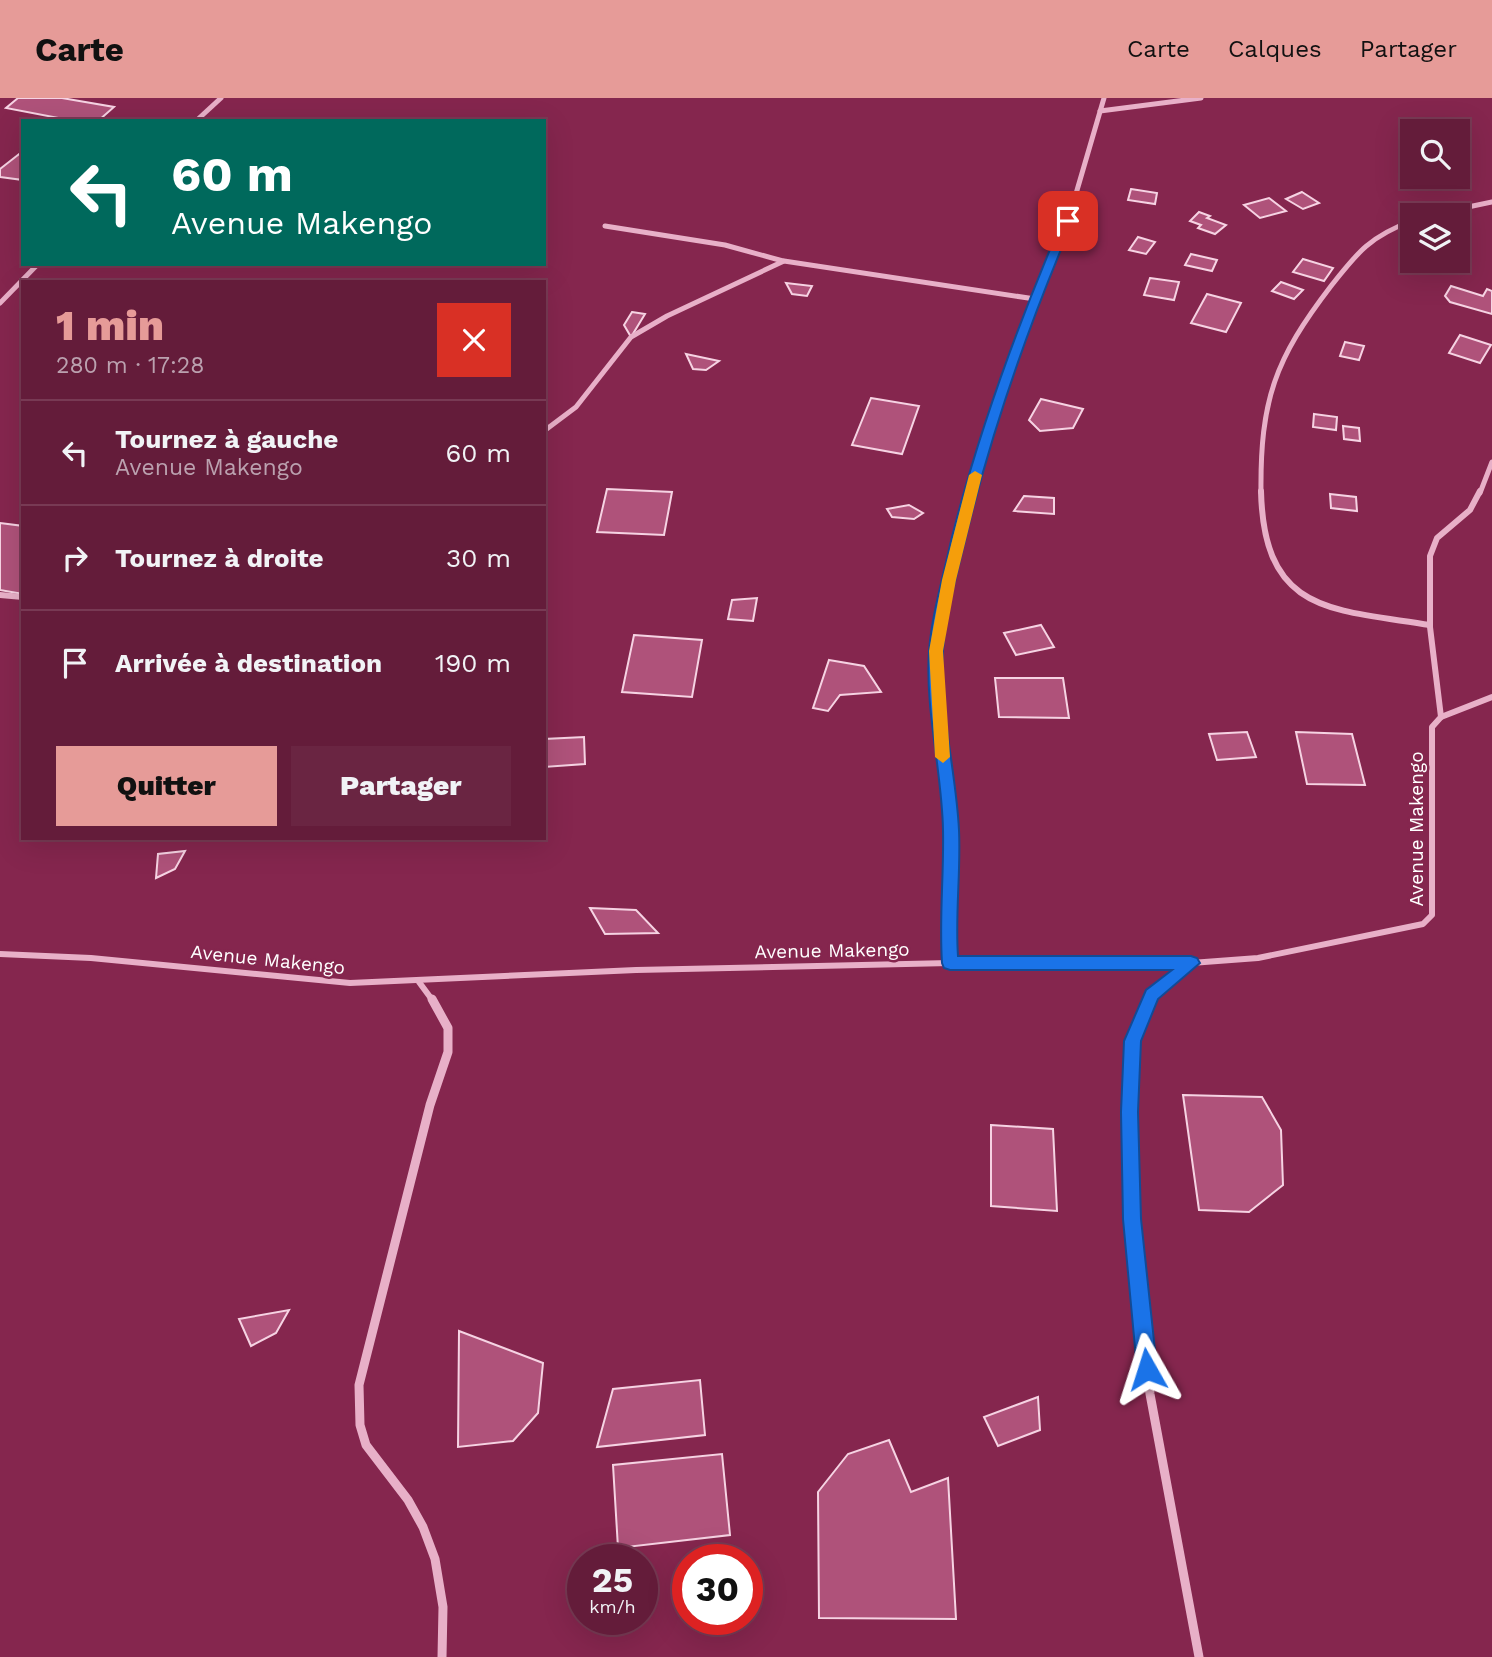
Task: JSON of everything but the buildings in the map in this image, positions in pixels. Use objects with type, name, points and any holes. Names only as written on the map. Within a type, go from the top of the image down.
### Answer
[{"type":"street","points":[[198,119],[221,98]]},
{"type":"street","points":[[950,963],[947,921],[951,830],[939,730],[936,651],[949,580],[971,487],[1035,299],[1068,221],[1104,98]]},
{"type":"street","points":[[1100,111],[1201,98]]},
{"type":"street","points":[[1470,207],[1492,202]]},
{"type":"street","points":[[605,226],[725,245],[784,261],[1035,299]]},
{"type":"street","points":[[1400,226],[1370,237],[1352,256],[1303,321],[1283,356],[1266,405],[1260,445],[1262,504],[1274,561],[1293,588],[1313,603],[1430,625]]},
{"type":"street","points":[[546,430],[576,407],[631,337],[667,316],[784,261]]},
{"type":"street","points":[[22,280],[36,266]]},
{"type":"street","points":[[0,303],[21,281]]},
{"type":"street","name":"Avenue Makengo","points":[[0,954],[103,959],[350,983],[419,982],[636,970],[950,963],[1191,963],[1258,958],[1429,921],[1432,915],[1433,855],[1432,727],[1441,717],[1430,625],[1429,558],[1435,540],[1471,509],[1492,462]]},
{"type":"street","points":[[0,595],[21,597]]},
{"type":"street","points":[[1441,717],[1492,697]]},
{"type":"street","points":[[1191,963],[1152,995],[1132,1041],[1129,1112],[1132,1219],[1150,1394],[1199,1657]]},
{"type":"street","points":[[419,982],[440,1011],[449,1035],[445,1061],[430,1105],[359,1385],[359,1409],[362,1436],[372,1456],[399,1487],[422,1526],[441,1576],[445,1609],[442,1657]]},
{"type":"slow traffic","points":[[943,757],[939,730],[936,651],[949,580],[975,475]]},
{"type":"route","points":[[1068,221],[1035,299],[971,487],[949,580],[936,651],[939,730],[951,830],[947,921],[950,963],[1191,963],[1152,995],[1132,1041],[1129,1112],[1132,1219],[1147,1369]]}]
